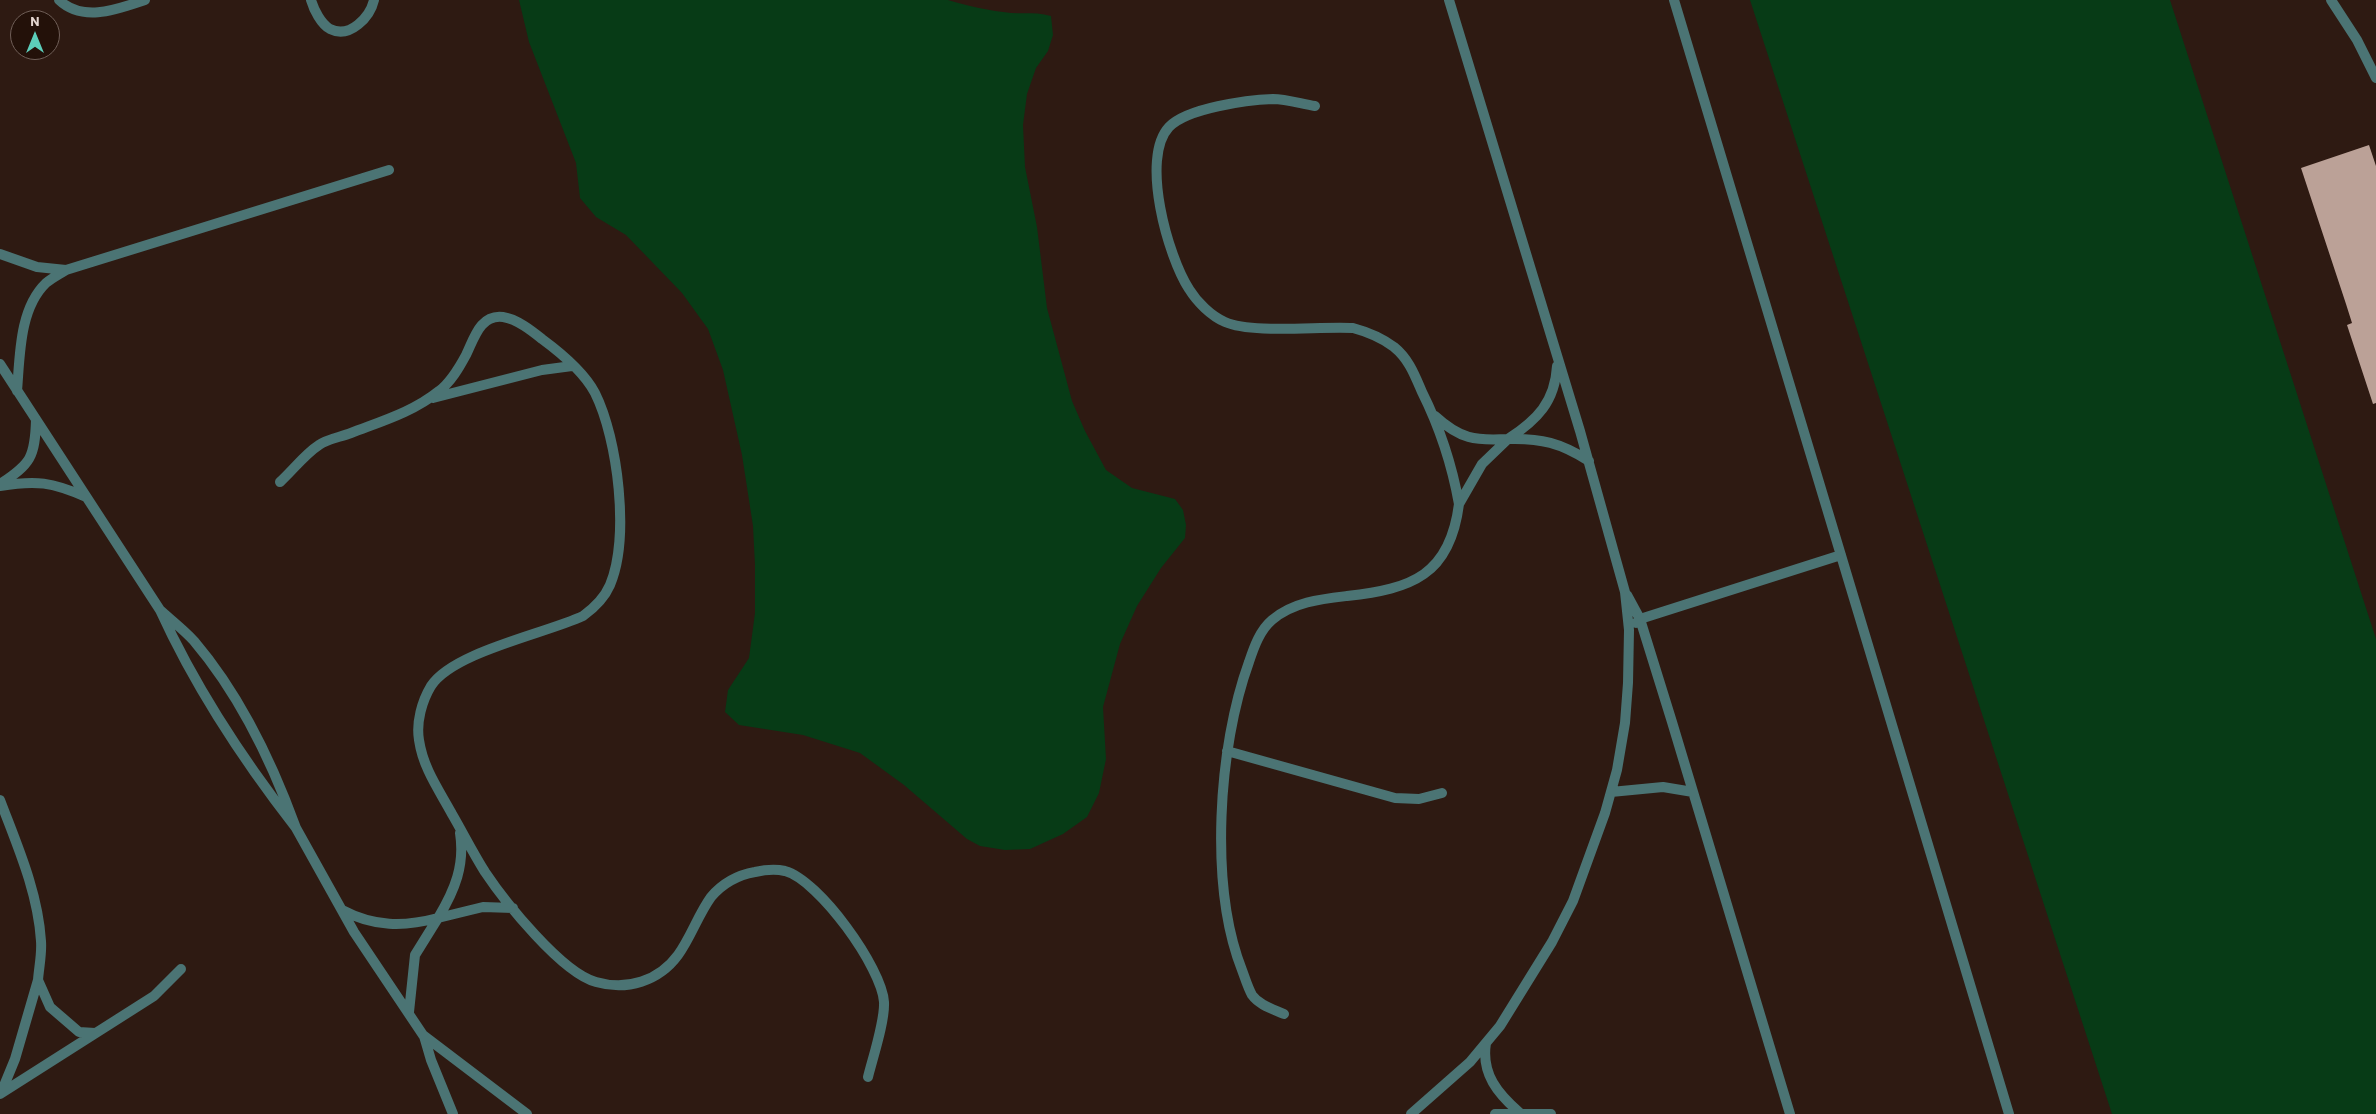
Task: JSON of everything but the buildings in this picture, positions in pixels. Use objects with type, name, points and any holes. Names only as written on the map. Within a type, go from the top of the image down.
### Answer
[{"type":"street","points":[[60,0],[75,10],[89,13],[145,0]]},
{"type":"street","points":[[311,0],[322,22],[331,29],[339,30],[359,25],[368,16],[374,0]]},
{"type":"street","points":[[1411,1114],[1470,1062],[1500,1026],[1552,942],[1576,893],[1617,770],[1625,723],[1629,630],[1626,592],[1589,461],[1449,0]]},
{"type":"street","points":[[1674,0],[2009,1114]]},
{"type":"street","points":[[2331,0],[2357,40],[2376,78]]},
{"type":"street","points":[[1314,106],[1275,99],[1206,109],[1176,120],[1167,129],[1160,141],[1157,160],[1158,187],[1163,221],[1180,272],[1189,290],[1200,303],[1214,316],[1226,322],[1245,327],[1353,328],[1383,340],[1405,358],[1435,416],[1454,475],[1459,504]]},
{"type":"street","points":[[17,391],[24,325],[34,301],[46,283],[66,270],[389,170]]},
{"type":"street","points":[[0,254],[37,267],[66,270]]},
{"type":"street","points":[[427,400],[453,377],[477,331],[492,318],[503,317],[530,330],[556,349],[594,391],[602,411],[615,462],[620,542],[614,574],[603,598],[595,608],[583,616],[460,662],[440,676],[431,686],[419,718],[419,739],[431,779],[485,871],[513,908],[557,956],[581,975],[594,982],[626,985],[651,978],[665,969],[678,955],[712,896],[726,883],[741,875],[757,871],[785,871],[796,876],[830,907],[863,950],[881,988],[884,1003],[868,1077]]},
{"type":"street","points":[[1284,1014],[1262,1004],[1252,995],[1236,954],[1225,888],[1222,809],[1227,751],[1243,679],[1254,648],[1272,620],[1286,610],[1324,598],[1375,593],[1406,584],[1423,576],[1436,566],[1452,540],[1459,504],[1482,464],[1508,439],[1529,426],[1550,399],[1556,384],[1557,358]]},
{"type":"street","points":[[0,364],[160,610],[176,644],[214,713],[260,781],[296,828],[354,932],[423,1036],[453,1114]]},
{"type":"street","points":[[280,482],[319,444],[395,417],[427,400],[542,370],[572,366]]},
{"type":"street","points":[[1435,416],[1452,431],[1468,438],[1543,441],[1563,445],[1589,461]]},
{"type":"street","points":[[0,485],[17,473],[28,462],[35,447],[36,420]]},
{"type":"street","points":[[0,485],[30,481],[68,489],[86,497]]},
{"type":"street","points":[[1629,630],[1640,619],[1841,555]]},
{"type":"street","points":[[1626,592],[1640,619],[1694,792],[1790,1114]]},
{"type":"street","points":[[160,610],[193,640],[226,685],[276,775],[296,828]]},
{"type":"street","points":[[1227,751],[1395,798],[1419,799],[1442,793]]},
{"type":"street","points":[[1611,792],[1663,788],[1694,792]]},
{"type":"street","points":[[0,800],[23,860],[37,912],[41,942],[38,980],[15,1059],[0,1093]]},
{"type":"street","points":[[408,1012],[416,955],[449,900],[460,869],[463,851],[458,824]]},
{"type":"street","points":[[342,910],[355,917],[395,926],[418,924],[483,907],[513,908]]},
{"type":"street","points":[[0,1093],[154,996],[181,969]]},
{"type":"street","points":[[38,980],[50,1007],[79,1032],[96,1032]]},
{"type":"street","points":[[423,1036],[527,1114]]},
{"type":"street","points":[[1486,1042],[1484,1056],[1491,1080],[1498,1092],[1520,1113]]},
{"type":"street","points":[[1495,1114],[1551,1114]]},
{"type":"green space","points":[[519,0],[948,0],[995,11],[1051,16],[1053,35],[1048,51],[1036,68],[1027,94],[1023,125],[1025,167],[1037,227],[1047,308],[1072,401],[1085,431],[1106,470],[1132,488],[1175,499],[1183,510],[1186,525],[1185,538],[1161,568],[1137,606],[1120,644],[1103,707],[1106,759],[1099,793],[1087,817],[1063,834],[1030,849],[1005,850],[980,846],[967,839],[904,785],[860,753],[803,735],[739,725],[725,712],[728,690],[749,658],[755,613],[755,565],[753,526],[742,455],[723,370],[708,329],[682,293],[626,235],[596,217],[580,198],[576,163],[529,42]]},
{"type":"green space","points":[[1750,0],[2170,0],[2376,639],[2376,1114],[2112,1114]]}]
